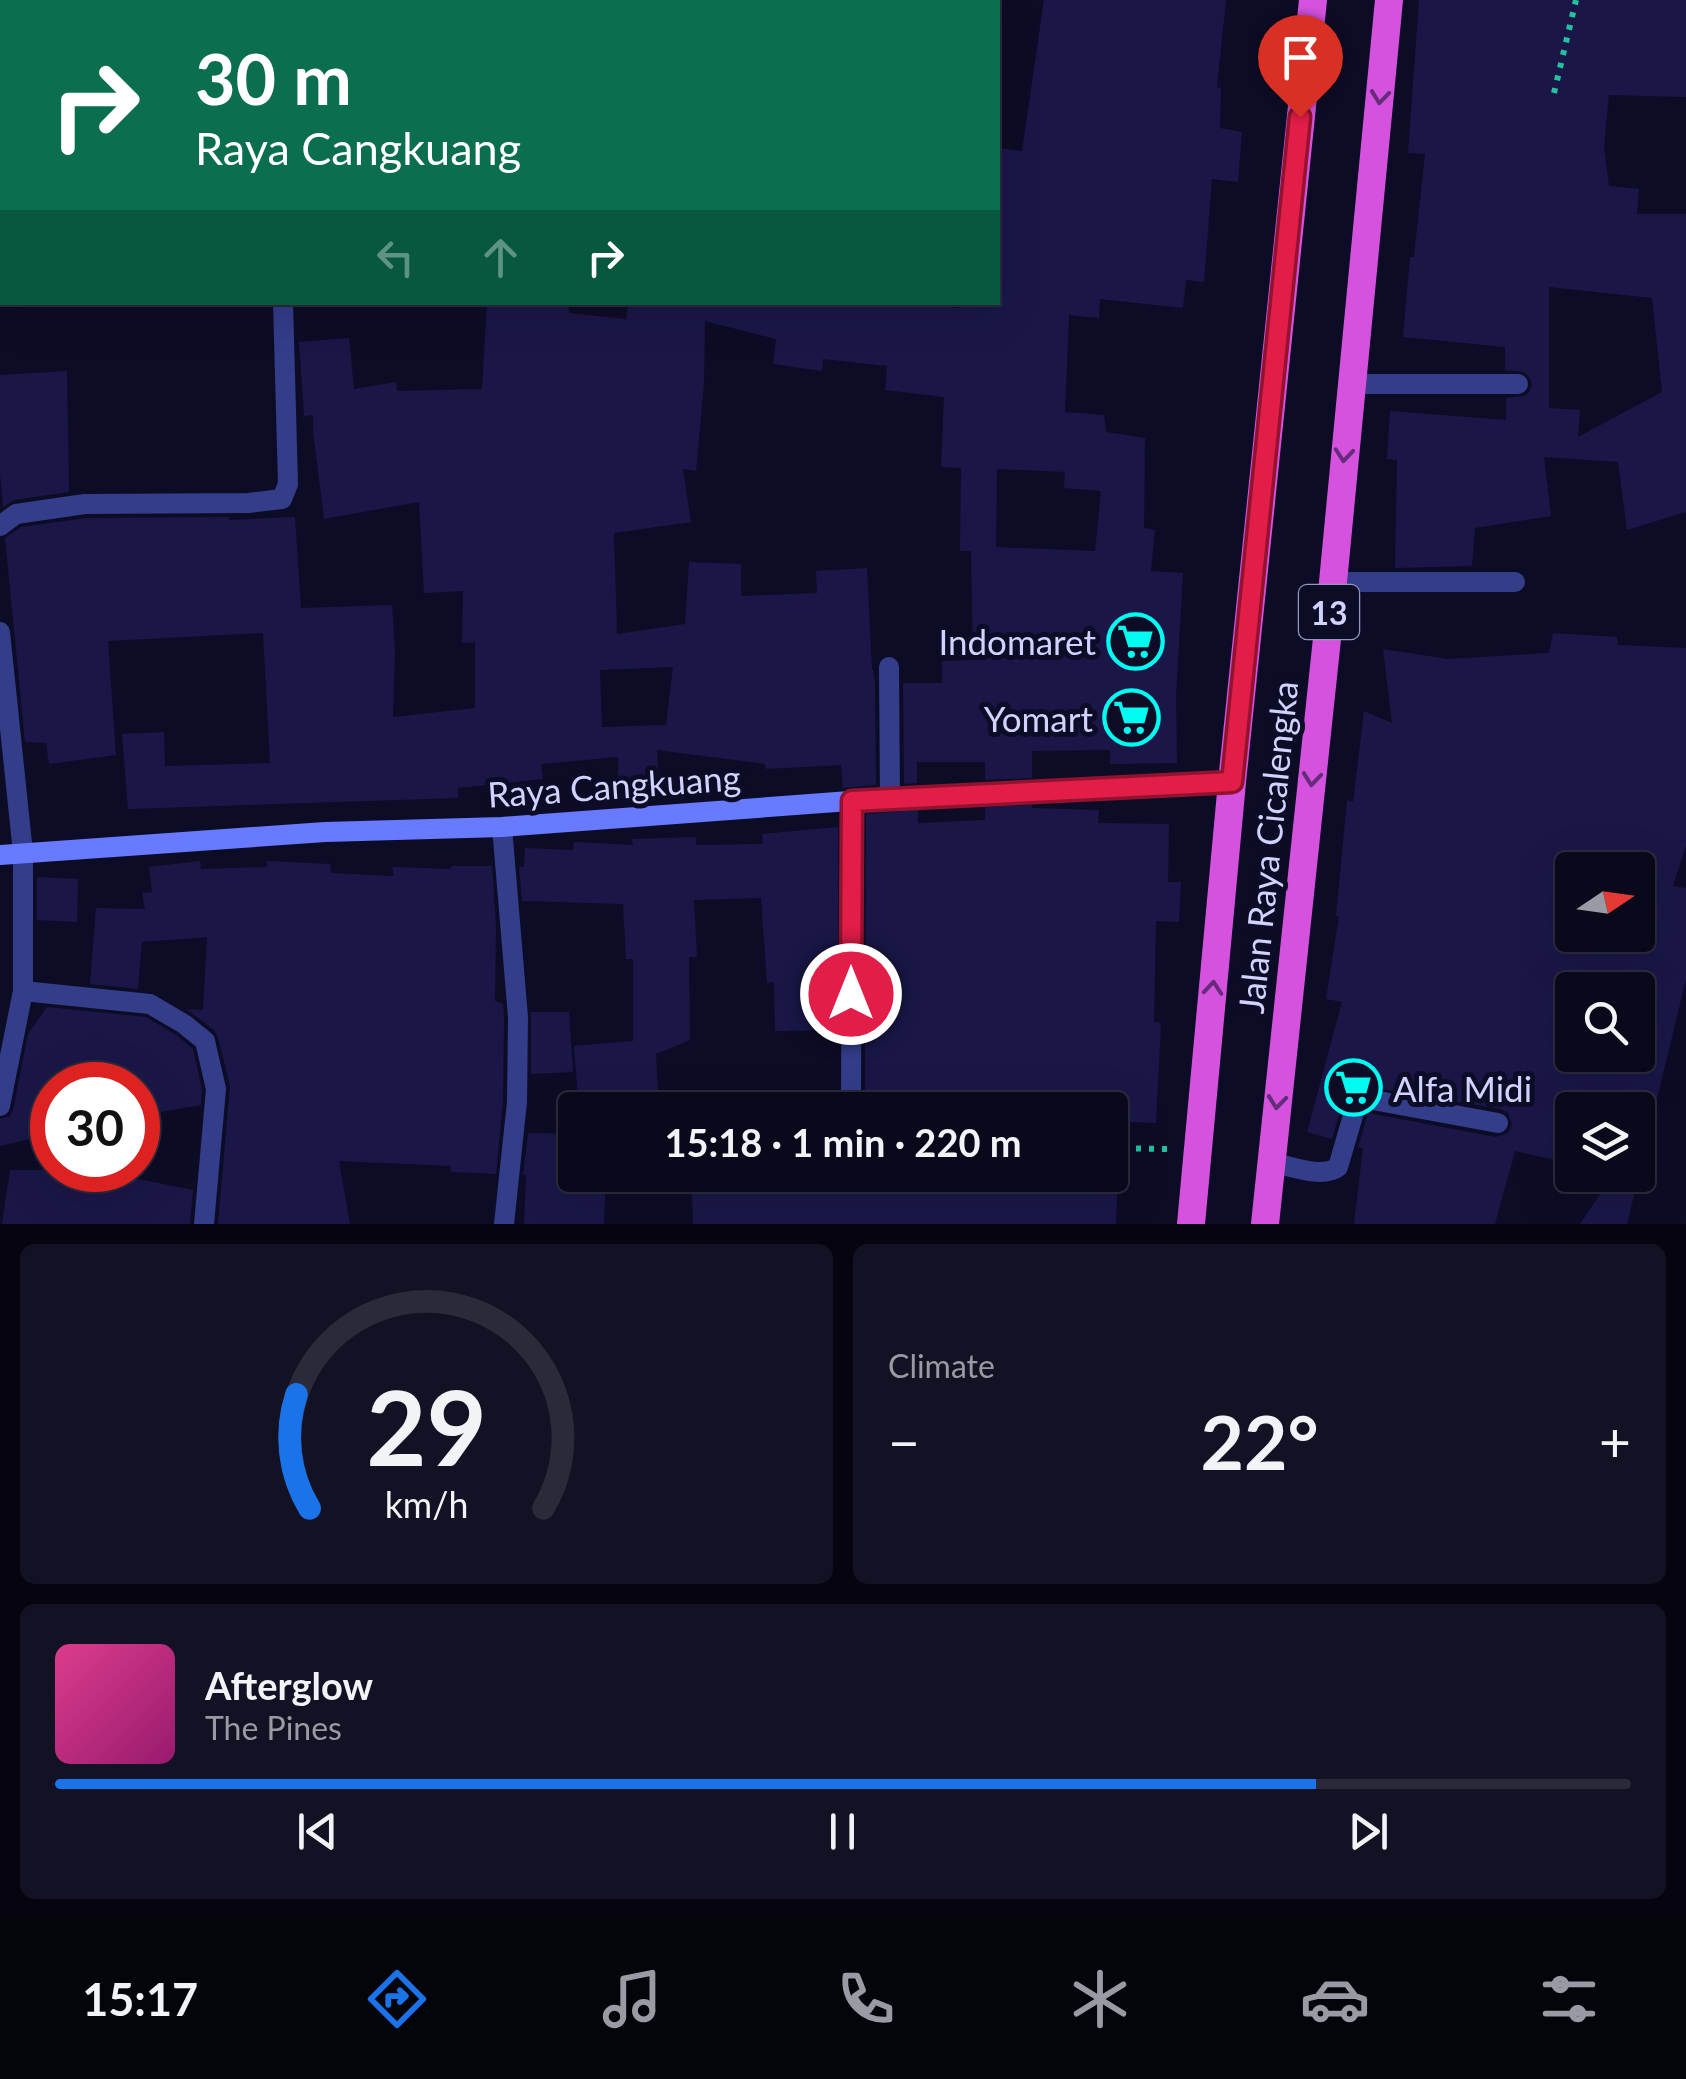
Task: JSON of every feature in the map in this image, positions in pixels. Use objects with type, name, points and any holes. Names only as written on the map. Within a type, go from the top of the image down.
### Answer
[{"type":"highway","name":"Jalan Raya Cicalengka","points":[[1190,1224],[1313,0]]},
{"type":"highway","name":"Jalan Raya Cicalengka","points":[[1265,1224],[1389,0]]},
{"type":"main road","name":"Raya Cangkuang","points":[[0,855],[325,832],[502,827],[890,798],[1232,782]]},
{"type":"street","points":[[0,526],[16,514],[86,504],[248,503],[282,499],[288,484],[283,305]]},
{"type":"street","points":[[1350,384],[1518,384]]},
{"type":"street","points":[[1333,582],[1515,582]]},
{"type":"street","points":[[0,632],[23,853],[24,991],[0,1106]]},
{"type":"street","points":[[889,667],[890,798]]},
{"type":"street","points":[[851,1092],[852,801]]},
{"type":"street","points":[[502,827],[518,1017],[517,1102],[504,1224]]},
{"type":"street","points":[[24,991],[150,1004],[205,1040],[216,1089],[204,1224]]},
{"type":"street","points":[[1271,1162],[1333,1172],[1357,1102],[1362,1098],[1498,1124]]},
{"type":"path","points":[[1554,93],[1576,0]]},
{"type":"path","points":[[1128,1148],[1198,1150]]},
{"type":"building","points":[[1044,0],[1226,0],[1217,87],[1221,88],[1220,128],[1242,132],[1238,182],[1212,179],[1204,282],[1186,280],[1183,308],[1100,299],[1099,318],[1069,315],[1065,412],[1104,415],[1106,432],[1145,438],[1144,528],[1155,530],[1151,571],[1183,573],[1176,696],[1177,763],[1110,764],[1110,750],[1032,751],[1032,778],[985,780],[985,762],[917,762],[917,783],[904,784],[903,683],[942,683],[942,661],[973,660],[971,551],[960,551],[961,468],[941,467],[944,397],[885,390],[887,366],[823,359],[822,371],[773,364],[776,339],[705,321],[696,471],[683,469],[691,522],[614,533],[617,634],[685,624],[689,562],[741,564],[741,596],[817,593],[816,571],[867,568],[875,684],[876,785],[843,788],[841,765],[766,769],[765,764],[657,750],[659,778],[618,781],[618,757],[541,764],[543,779],[458,788],[458,798],[128,809],[122,734],[164,732],[165,766],[270,763],[263,633],[108,641],[116,755],[49,764],[46,743],[25,742],[5,538],[21,527],[86,518],[295,517],[301,608],[392,605],[393,717],[475,708],[475,642],[462,643],[463,591],[424,593],[419,502],[324,519],[313,415],[304,416],[299,342],[349,338],[354,389],[396,382],[397,391],[482,389],[487,305],[568,305],[569,313],[626,319],[628,305],[1000,305],[1000,148],[1022,151]],"holes":[[[997,469],[1065,472],[1064,488],[1101,491],[1095,551],[996,547]],[[673,667],[666,725],[602,727],[600,670]]]},
{"type":"building","points":[[1419,0],[1686,0],[1686,97],[1609,95],[1604,147],[1609,186],[1639,189],[1637,214],[1686,214],[1686,512],[1627,530],[1618,462],[1544,457],[1551,516],[1475,528],[1472,566],[1395,568],[1397,460],[1387,459],[1390,411],[1506,420],[1506,398],[1524,396],[1532,385],[1524,372],[1505,370],[1505,347],[1403,337],[1425,154],[1408,153]],"holes":[[[1549,287],[1652,298],[1662,392],[1578,437],[1580,410],[1549,408]]]},
{"type":"building","points":[[67,371],[69,492],[14,500],[3,507],[0,375]]},
{"type":"building","points":[[1553,633],[1617,637],[1618,645],[1686,648],[1686,845],[1673,886],[1686,888],[1686,979],[1655,1107],[1655,1092],[1555,1092],[1555,1160],[1515,1151],[1495,1224],[1354,1224],[1363,1148],[1358,1147],[1368,1113],[1496,1137],[1508,1133],[1512,1124],[1508,1113],[1500,1109],[1359,1085],[1344,1097],[1332,1139],[1307,1132],[1342,1002],[1326,999],[1339,916],[1347,800],[1353,802],[1364,711],[1392,723],[1383,649],[1448,659],[1549,653]]},
{"type":"building","points":[[1032,805],[1099,810],[1098,823],[1169,824],[1168,882],[1181,882],[1179,922],[1156,921],[1154,1022],[1161,1023],[1156,1123],[1128,1122],[1128,1092],[865,1092],[866,814],[918,810],[918,823],[985,820],[985,807]]},
{"type":"building","points":[[838,827],[838,1030],[775,1031],[774,982],[767,983],[761,898],[694,900],[697,957],[689,957],[690,1040],[656,1054],[658,1092],[578,1092],[574,1046],[633,1041],[633,959],[626,959],[623,904],[522,901],[519,867],[524,867],[525,848],[573,850],[574,842],[633,845],[632,839],[696,837],[696,845],[763,844],[762,834]]},
{"type":"building","points":[[200,861],[201,869],[267,867],[267,861],[330,864],[331,873],[394,876],[392,867],[492,866],[495,1001],[503,1004],[504,1018],[503,1101],[496,1174],[451,1172],[451,1166],[339,1161],[350,1224],[218,1224],[230,1086],[214,1030],[186,1009],[203,1010],[207,937],[142,942],[138,989],[90,984],[96,908],[145,909],[142,893],[152,892],[149,867]]},
{"type":"building","points":[[37,877],[78,879],[77,922],[37,920]]},
{"type":"building","points":[[47,1007],[146,1017],[193,1049],[202,1090],[201,1105],[160,1112],[160,1062],[30,1062],[30,1139],[0,1146],[0,1119],[10,1116],[13,1110],[28,1034]]},
{"type":"building","points":[[531,1012],[569,1012],[573,1072],[531,1074]]},
{"type":"building","points":[[528,1133],[558,1134],[558,1192],[605,1192],[604,1224],[524,1224],[523,1175]]},
{"type":"building","points":[[10,1170],[30,1170],[30,1192],[160,1192],[160,1183],[193,1190],[190,1224],[2,1224]]},
{"type":"building","points":[[692,1192],[1117,1192],[1116,1224],[693,1224]]},
{"type":"building","points":[[1602,1192],[1635,1192],[1627,1224],[1580,1224]]},
{"type":"place","name":"Indomaret","points":[[1135,641]]},
{"type":"place","name":"Yomart","points":[[1132,718]]},
{"type":"place","name":"Alfa Midi","points":[[1354,1088]]},
{"type":"route","points":[[851,994],[852,801],[1232,782],[1300,117]]}]
